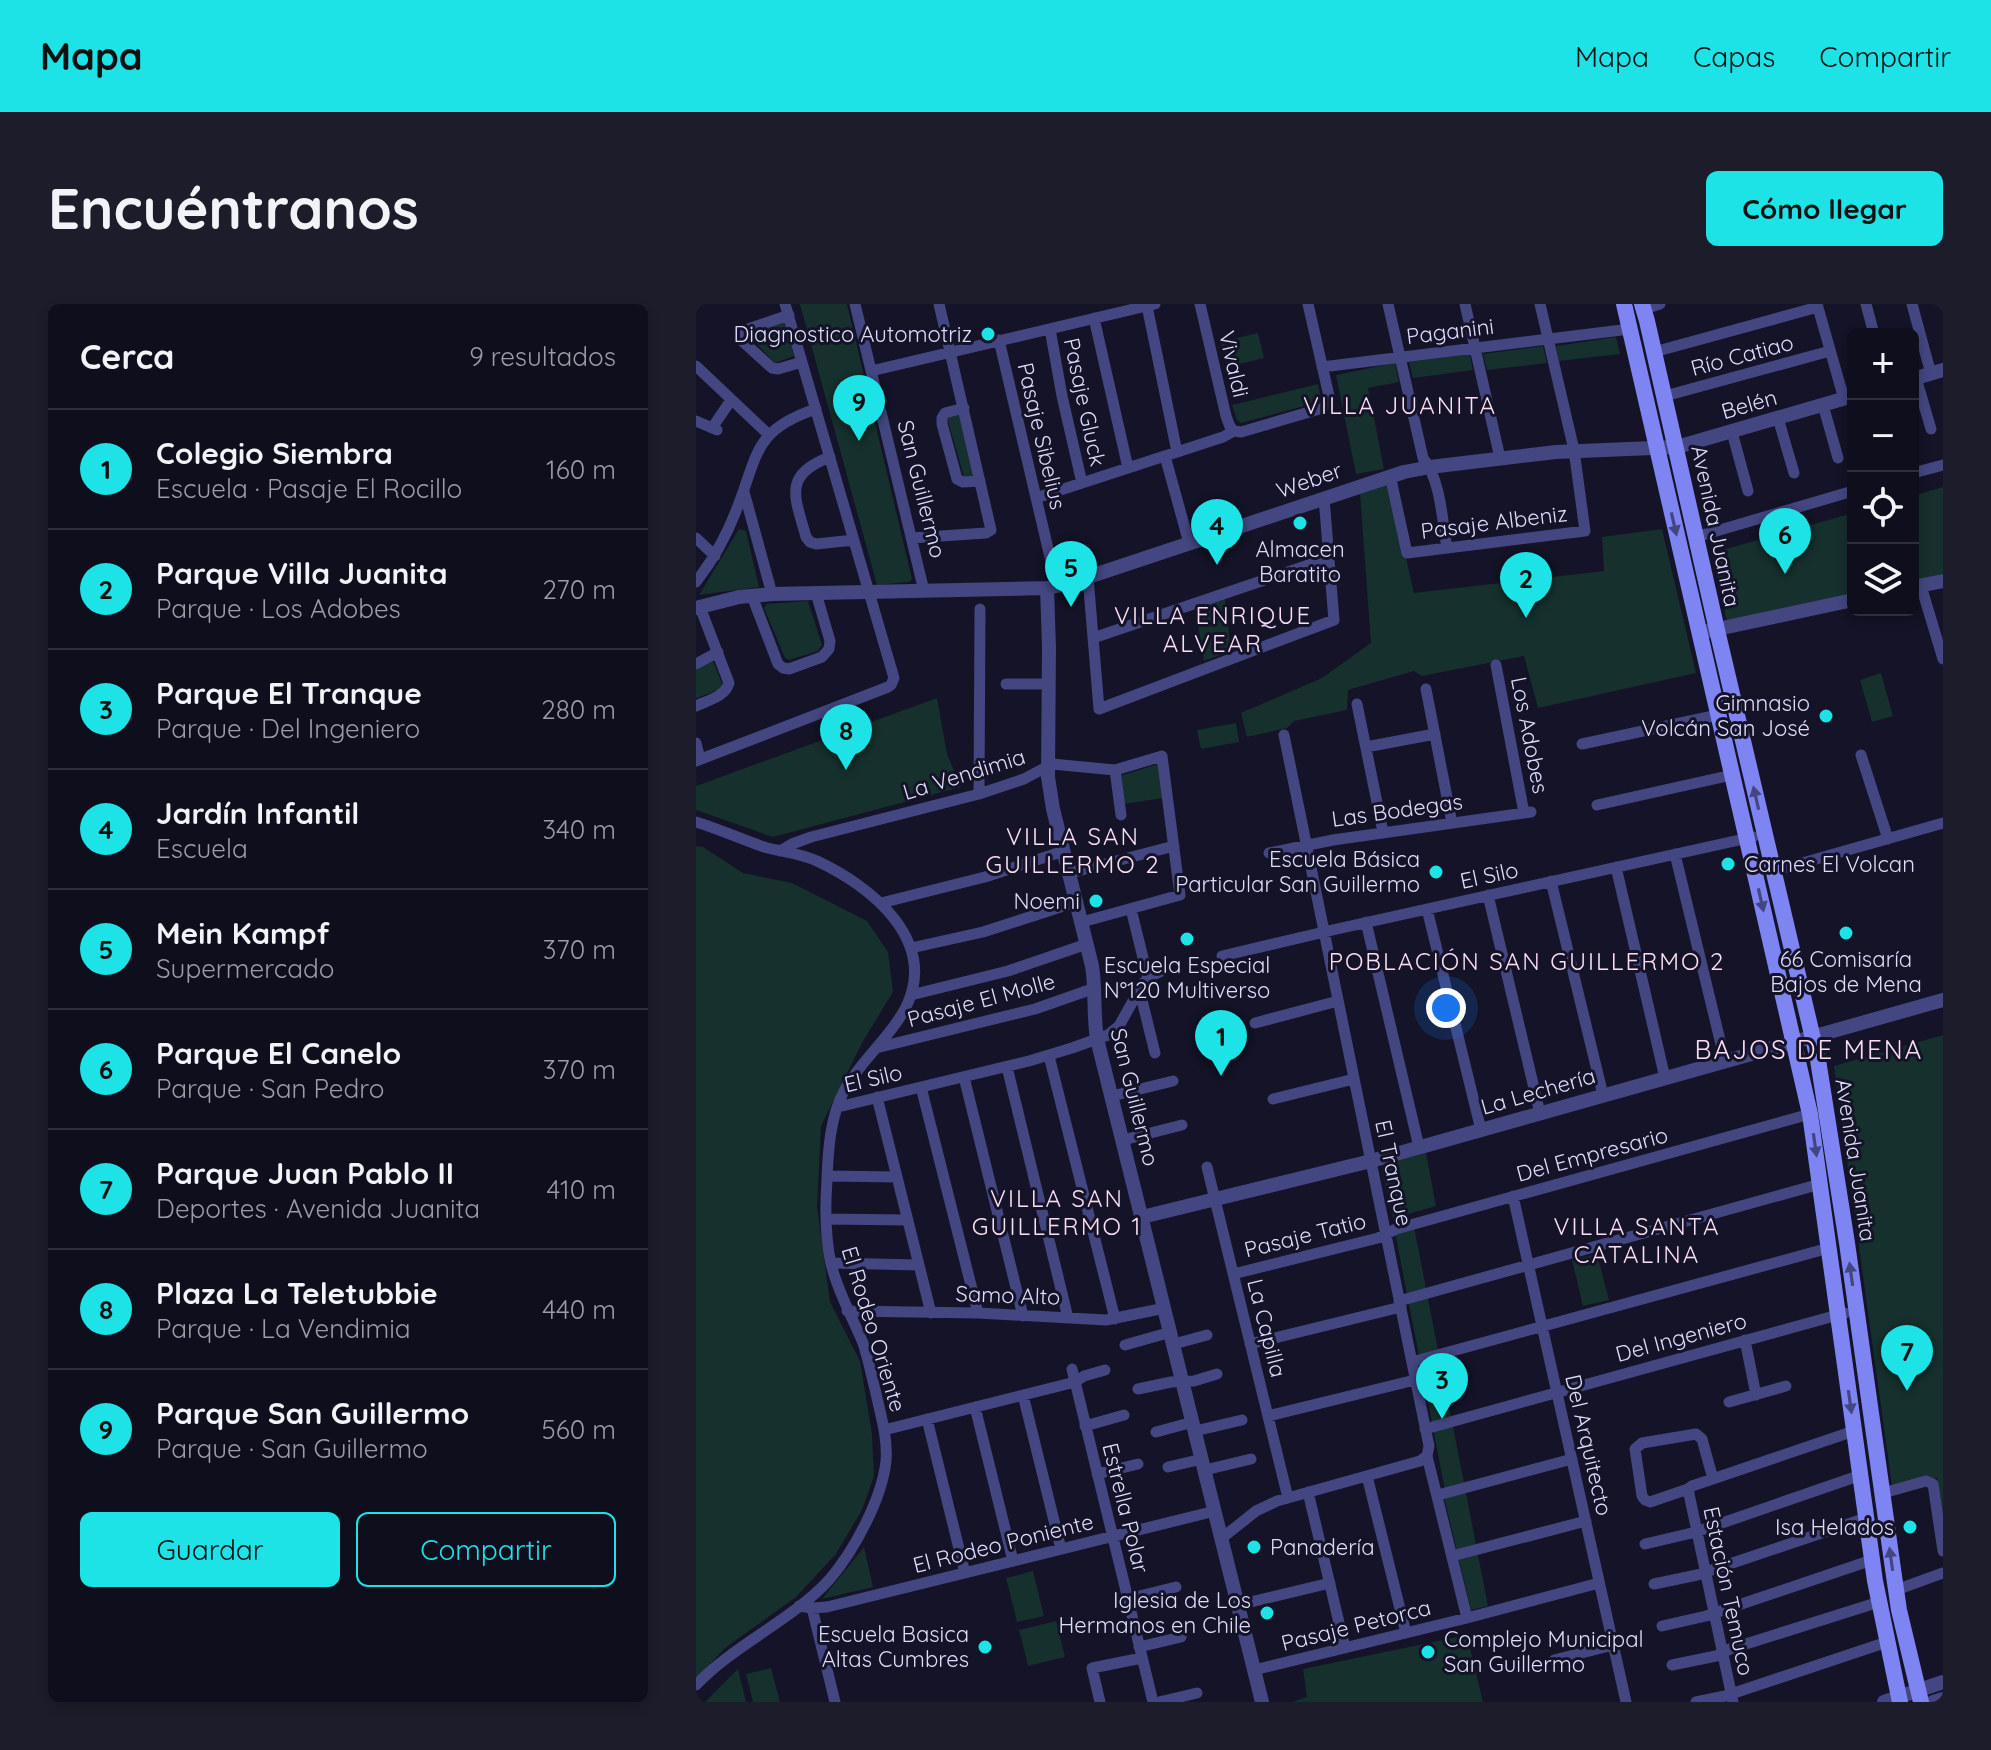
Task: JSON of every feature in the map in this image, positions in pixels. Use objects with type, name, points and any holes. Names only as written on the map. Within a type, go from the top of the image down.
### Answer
[{"type":"main road","name":"Avenida Juanita","points":[[1624,304],[1810,1114],[1872,1560],[1895,1700]]},
{"type":"main road","name":"Avenida Juanita","points":[[1648,306],[1654,352],[1822,1081],[1896,1590],[1919,1696]]},
{"type":"street","name":"San Guillermo","points":[[855,304],[924,591]]},
{"type":"street","points":[[911,538],[986,533],[991,527],[939,304]]},
{"type":"street","name":"Vivaldi","points":[[1200,304],[1223,407],[1234,431]]},
{"type":"street","points":[[1036,498],[1234,431],[1241,432],[1320,410],[1329,396],[1308,304]]},
{"type":"street","points":[[1388,304],[1423,458],[1435,479],[1447,548]]},
{"type":"street","points":[[1465,304],[1500,458]]},
{"type":"street","points":[[1540,304],[1574,450]]},
{"type":"street","points":[[1866,304],[1872,328]]},
{"type":"street","points":[[1912,304],[1926,375],[1931,429]]},
{"type":"street","points":[[871,371],[1151,305],[1177,452]]},
{"type":"street","points":[[1654,352],[1817,306],[1847,395]]},
{"type":"street","points":[[696,743],[698,760],[888,687],[893,682],[894,674],[787,310],[741,334],[741,340],[772,368],[802,362]]},
{"type":"street","points":[[1094,318],[1128,468]]},
{"type":"street","name":"Pasaje Gluck","points":[[1050,329],[1082,483]]},
{"type":"street","name":"Paganini","points":[[1322,367],[1630,329]]},
{"type":"street","name":"Pasaje Sibelius","points":[[999,340],[1036,498],[1052,588]]},
{"type":"street","name":"Río Catiao","points":[[1665,396],[1830,351]]},
{"type":"street","points":[[696,366],[769,435]]},
{"type":"street","name":"Belén","points":[[1657,448],[1677,447],[1847,398]]},
{"type":"street","points":[[696,421],[715,429],[731,400]]},
{"type":"street","points":[[1823,405],[1838,458]]},
{"type":"street","points":[[964,408],[947,412],[942,421],[955,477],[963,482],[980,481]]},
{"type":"street","points":[[696,582],[715,556],[731,524],[754,459],[769,435],[788,420],[816,409]]},
{"type":"street","points":[[1778,418],[1794,473]]},
{"type":"street","points":[[1732,432],[1748,491]]},
{"type":"street","name":"Weber","points":[[698,608],[725,600],[772,594],[1052,588],[1390,475],[1430,467],[1574,450],[1657,448]]},
{"type":"street","name":"Pasaje Albeniz","points":[[1390,475],[1407,553],[1585,531],[1574,450]]},
{"type":"street","points":[[1165,456],[1189,543]]},
{"type":"street","points":[[830,457],[808,467],[796,485],[796,500],[806,537],[816,544],[854,540]]},
{"type":"street","points":[[1917,472],[1943,465]]},
{"type":"street","points":[[744,491],[772,594]]},
{"type":"street","points":[[1696,537],[1847,493]]},
{"type":"street","points":[[1088,577],[1099,709],[1334,620],[1324,498]]},
{"type":"street","points":[[696,538],[715,556]]},
{"type":"street","points":[[1093,638],[1329,558]]},
{"type":"street","points":[[1919,586],[1943,581]]},
{"type":"street","name":"San Guillermo","points":[[1052,588],[1048,684],[1051,797],[1092,966],[1097,1039],[1262,1702]]},
{"type":"street","points":[[1919,592],[1943,659]]},
{"type":"street","points":[[752,596],[778,664],[789,669],[822,657],[829,649],[830,641],[816,593]]},
{"type":"street","points":[[1699,633],[1847,601]]},
{"type":"street","points":[[696,706],[723,694],[729,687],[729,680],[698,608]]},
{"type":"street","points":[[979,794],[980,609]]},
{"type":"street","points":[[696,664],[718,652]]},
{"type":"street","name":"Los Adobes","points":[[1496,665],[1528,812]]},
{"type":"street","points":[[1006,684],[1048,684]]},
{"type":"street","points":[[1426,689],[1452,823]]},
{"type":"street","points":[[1357,704],[1383,832]]},
{"type":"street","points":[[1582,744],[1718,715]]},
{"type":"street","points":[[1366,747],[1435,734]]},
{"type":"street","name":"El Tranque","points":[[1284,735],[1412,1362],[1429,1450],[1427,1456],[1467,1618]]},
{"type":"street","points":[[1861,755],[1888,839]]},
{"type":"street","name":"La Vendimia","points":[[780,851],[811,837],[979,794],[1056,764],[1115,770],[1162,756],[1174,846]]},
{"type":"street","points":[[1115,770],[1121,815]]},
{"type":"street","points":[[1597,805],[1732,775]]},
{"type":"street","name":"Las Bodegas","points":[[1269,853],[1306,844],[1528,812]]},
{"type":"street","points":[[696,822],[824,865],[881,903],[898,923],[911,948],[983,932],[1076,902]]},
{"type":"street","points":[[1774,871],[1943,823]]},
{"type":"street","name":"El Silo","points":[[1222,956],[1765,834]]},
{"type":"street","points":[[1070,873],[1174,846],[1180,895],[1082,922]]},
{"type":"street","points":[[881,903],[962,884],[1064,851]]},
{"type":"street","points":[[1675,854],[1725,1061]]},
{"type":"street","points":[[1616,867],[1665,1078]]},
{"type":"street","points":[[1551,881],[1603,1095]]},
{"type":"street","points":[[1488,895],[1540,1113]]},
{"type":"street","points":[[1131,909],[1148,978]]},
{"type":"street","points":[[1427,909],[1481,1130]]},
{"type":"street","points":[[1366,922],[1419,1147]]},
{"type":"street","points":[[911,995],[1008,971],[1087,944]]},
{"type":"street","name":"El Rodeo Oriente","points":[[696,1685],[718,1665],[805,1607],[837,1570],[869,1516],[881,1485],[885,1463],[884,1430],[863,1345],[847,1311],[831,1263],[826,1219],[827,1176],[832,1130],[848,1085],[903,1013],[911,995],[914,964],[911,948]]},
{"type":"street","name":"El Silo","points":[[838,1107],[1049,1056],[1097,1039],[1119,1026],[1139,988],[1148,978],[1166,969]]},
{"type":"street","name":"Pasaje El Molle","points":[[876,1048],[1035,1009],[1095,988]]},
{"type":"street","points":[[1139,988],[1155,1053]]},
{"type":"street","name":"La Lechería","points":[[1142,1217],[1371,1161],[1943,1000]]},
{"type":"street","points":[[1255,1023],[1338,1001]]},
{"type":"street","points":[[1049,1056],[1115,1319]]},
{"type":"street","points":[[1007,1067],[1068,1318]]},
{"type":"street","points":[[964,1077],[1023,1316]]},
{"type":"street","points":[[1273,1099],[1354,1079]]},
{"type":"street","points":[[1112,1096],[1173,1081]]},
{"type":"street","points":[[921,1087],[978,1313]]},
{"type":"street","points":[[877,1097],[931,1313]]},
{"type":"street","name":"Del Empresario","points":[[1386,1234],[1810,1114]]},
{"type":"street","points":[[1123,1140],[1182,1125]]},
{"type":"street","name":"La Capilla","points":[[1207,1167],[1288,1498]]},
{"type":"street","points":[[827,1176],[897,1177]]},
{"type":"street","points":[[1250,1344],[1820,1184]]},
{"type":"street","name":"Del Arquitecto","points":[[1513,1196],[1626,1702]]},
{"type":"street","points":[[826,1219],[908,1220]]},
{"type":"street","name":"Pasaje Tatio","points":[[1233,1274],[1386,1234]]},
{"type":"street","points":[[1412,1362],[1829,1248]]},
{"type":"street","points":[[831,1263],[919,1265]]},
{"type":"street","name":"Samo Alto","points":[[847,1311],[1115,1319],[1165,1308]]},
{"type":"street","name":"Del Ingeniero","points":[[1425,1429],[1856,1310]]},
{"type":"street","points":[[1125,1345],[1207,1335]]},
{"type":"street","points":[[1745,1340],[1756,1395]]},
{"type":"street","name":"Estrella Polar","points":[[1072,1369],[1140,1652],[1156,1702]]},
{"type":"street","points":[[884,1430],[1075,1382],[1105,1370]]},
{"type":"street","points":[[1138,1389],[1194,1381],[1217,1374]]},
{"type":"street","points":[[1268,1416],[1415,1380]]},
{"type":"street","points":[[1729,1402],[1786,1386]]},
{"type":"street","points":[[1023,1395],[1061,1549]]},
{"type":"street","points":[[975,1407],[1013,1561]]},
{"type":"street","points":[[1085,1426],[1124,1415]]},
{"type":"street","points":[[927,1419],[965,1573]]},
{"type":"street","points":[[1156,1432],[1242,1420]]},
{"type":"street","name":"Estación Temuco","points":[[1713,1479],[1699,1435],[1642,1443],[1634,1453],[1642,1496],[1653,1502],[1854,1431]]},
{"type":"street","points":[[1222,1538],[1256,1511],[1288,1498],[1420,1461],[1427,1456]]},
{"type":"street","points":[[1168,1467],[1251,1459]]},
{"type":"street","points":[[1438,1495],[1572,1459]]},
{"type":"street","points":[[1097,1474],[1138,1464]]},
{"type":"street","points":[[1645,1544],[1696,1532],[1861,1475]]},
{"type":"street","points":[[1367,1476],[1406,1633]]},
{"type":"street","points":[[1883,1493],[1931,1482],[1943,1551]]},
{"type":"street","name":"Estación Temuco","points":[[1688,1489],[1732,1698]]},
{"type":"street","points":[[1308,1492],[1345,1648]]},
{"type":"street","name":"El Rodeo Poniente","points":[[805,1607],[827,1607],[1215,1511]]},
{"type":"street","points":[[1654,1584],[1704,1572],[1866,1518]]},
{"type":"street","points":[[1452,1556],[1586,1521]]},
{"type":"street","points":[[1662,1626],[1713,1613],[1872,1560]]},
{"type":"street","points":[[1896,1590],[1943,1573]]},
{"type":"street","points":[[1238,1605],[1330,1583]]},
{"type":"street","name":"Pasaje Petorca","points":[[1254,1670],[1599,1583]]},
{"type":"street","points":[[1127,1599],[1176,1587]]},
{"type":"street","points":[[1672,1665],[1722,1653],[1879,1602]]},
{"type":"street","points":[[805,1607],[835,1702]]},
{"type":"street","points":[[1100,1702],[1092,1668],[1181,1637]]},
{"type":"street","points":[[1696,1702],[1732,1698],[1887,1642]]},
{"type":"street","points":[[1554,1660],[1613,1645]]},
{"type":"street","points":[[1895,1700],[1919,1696],[1943,1682]]},
{"type":"street","points":[[1156,1702],[1197,1693]]},
{"type":"street","points":[[1933,1702],[1943,1699]]},
{"type":"green space","points":[[800,304],[847,304],[912,579],[909,582],[877,585]]},
{"type":"green space","points":[[784,320],[794,356],[775,363],[747,334]]},
{"type":"green space","points":[[1258,333],[1264,358],[1227,367],[1221,342]]},
{"type":"green space","points":[[1616,337],[1620,354],[1559,361],[1556,346]]},
{"type":"green space","points":[[1543,346],[1547,363],[1487,370],[1483,354]]},
{"type":"green space","points":[[1470,354],[1473,370],[1413,378],[1409,362]]},
{"type":"green space","points":[[1395,363],[1399,382],[1368,388],[1384,469],[1356,474],[1336,375]]},
{"type":"green space","points":[[1318,384],[1319,402],[1241,423],[1237,420],[1232,405]]},
{"type":"green space","points":[[959,415],[974,475],[965,480],[947,418]]},
{"type":"green space","points":[[1389,484],[1414,593],[1604,571],[1602,537],[1662,529],[1696,673],[1538,708],[1524,656],[1422,676],[1414,671],[1348,690],[1347,710],[1294,721],[1287,728],[1247,737],[1241,713],[1322,678],[1371,643],[1360,493]]},
{"type":"green space","points":[[1943,487],[1943,574],[1919,580],[1919,544],[1919,494]]},
{"type":"green space","points":[[1847,515],[1847,595],[1727,622],[1712,553]]},
{"type":"green space","points":[[739,529],[746,531],[759,587],[699,595]]},
{"type":"green space","name":"VILLA ENRIQUE ALVEAR","points":[[1225,599],[1231,651],[1204,661],[1195,608]]},
{"type":"green space","points":[[808,601],[822,645],[818,651],[789,660],[785,658],[764,608],[767,604]]},
{"type":"green space","points":[[713,661],[724,688],[696,698],[696,670]]},
{"type":"green space","points":[[1881,673],[1893,716],[1872,722],[1860,680]]},
{"type":"green space","points":[[937,698],[947,754],[961,787],[773,837],[696,810],[696,786]]},
{"type":"green space","points":[[1236,723],[1239,742],[1201,749],[1197,730]]},
{"type":"green space","points":[[1158,764],[1163,798],[1124,804],[1120,776]]},
{"type":"green space","points":[[696,846],[703,847],[743,873],[792,883],[867,921],[888,952],[893,992],[862,1043],[821,1126],[817,1207],[830,1302],[860,1361],[872,1434],[874,1476],[862,1510],[836,1554],[796,1597],[725,1648],[696,1679]]},
{"type":"green space","points":[[1943,1035],[1943,1515],[1937,1478],[1892,1486],[1834,1066]]},
{"type":"green space","points":[[1426,1153],[1436,1206],[1393,1218],[1383,1175],[1386,1166]]},
{"type":"green space","points":[[1414,1227],[1488,1606],[1471,1610],[1445,1501],[1395,1232]]},
{"type":"green space","points":[[1597,1254],[1609,1300],[1583,1306],[1572,1260]]},
{"type":"green space","points":[[864,1547],[873,1587],[822,1599]]},
{"type":"green space","points":[[1033,1571],[1044,1616],[1017,1622],[1006,1578]]},
{"type":"green space","points":[[1056,1621],[1065,1657],[1028,1666],[1019,1630]]},
{"type":"green space","name":"Complejo Municipal San Guillermo","points":[[1467,1635],[1483,1702],[1292,1702],[1307,1697],[1303,1669]]},
{"type":"green space","points":[[771,1668],[780,1702],[753,1702],[746,1674]]},
{"type":"green space","points":[[738,1669],[746,1702],[705,1702]]},
{"type":"place","name":"Diagnostico Automotriz","points":[[988,334]]},
{"type":"place","name":"Parque San Guillermo","points":[[859,441]]},
{"type":"place","name":"Almacen Baratito","points":[[1300,523]]},
{"type":"place","name":"Jardín Infantil","points":[[1217,565]]},
{"type":"place","name":"Parque El Canelo","points":[[1785,574]]},
{"type":"place","name":"Mein Kampf","points":[[1071,607]]},
{"type":"place","name":"Parque Villa Juanita","points":[[1526,618]]},
{"type":"place","name":"Gimnasio Volcán San José","points":[[1826,716]]},
{"type":"place","name":"Plaza La Teletubbie","points":[[846,770]]},
{"type":"place","name":"Carnes El Volcan","points":[[1728,864]]},
{"type":"place","name":"Escuela Básica Particular San Guillermo","points":[[1436,872]]},
{"type":"place","name":"Noemi","points":[[1096,901]]},
{"type":"place","name":"66 Comisaría Bajos de Mena","points":[[1846,933]]},
{"type":"place","name":"Escuela Especial N°120 Multiverso","points":[[1187,939]]},
{"type":"place","name":"Colegio Siembra","points":[[1221,1076]]},
{"type":"place","name":"Parque Juan Pablo II","points":[[1907,1391]]},
{"type":"place","name":"Parque El Tranque","points":[[1442,1419]]},
{"type":"place","name":"Isa Helados","points":[[1910,1527]]},
{"type":"place","name":"Panadería","points":[[1254,1547]]},
{"type":"place","name":"Iglesia de Los Hermanos en Chile","points":[[1267,1613]]},
{"type":"place","name":"Escuela Basica Altas Cumbres","points":[[985,1647]]},
{"type":"place","name":"Complejo Municipal San Guillermo","points":[[1428,1652]]},
{"type":"district","name":"VILLA JUANITA","points":[[1400,405]]},
{"type":"district","name":"VILLA ENRIQUE ALVEAR","points":[[1213,629]]},
{"type":"district","name":"VILLA SAN GUILLERMO 2","points":[[1073,850]]},
{"type":"district","name":"POBLACIÓN SAN GUILLERMO 2","points":[[1527,961]]},
{"type":"district","name":"BAJOS DE MENA","points":[[1809,1049]]},
{"type":"district","name":"VILLA SAN GUILLERMO 1","points":[[1057,1212]]},
{"type":"district","name":"VILLA SANTA CATALINA","points":[[1637,1240]]}]
